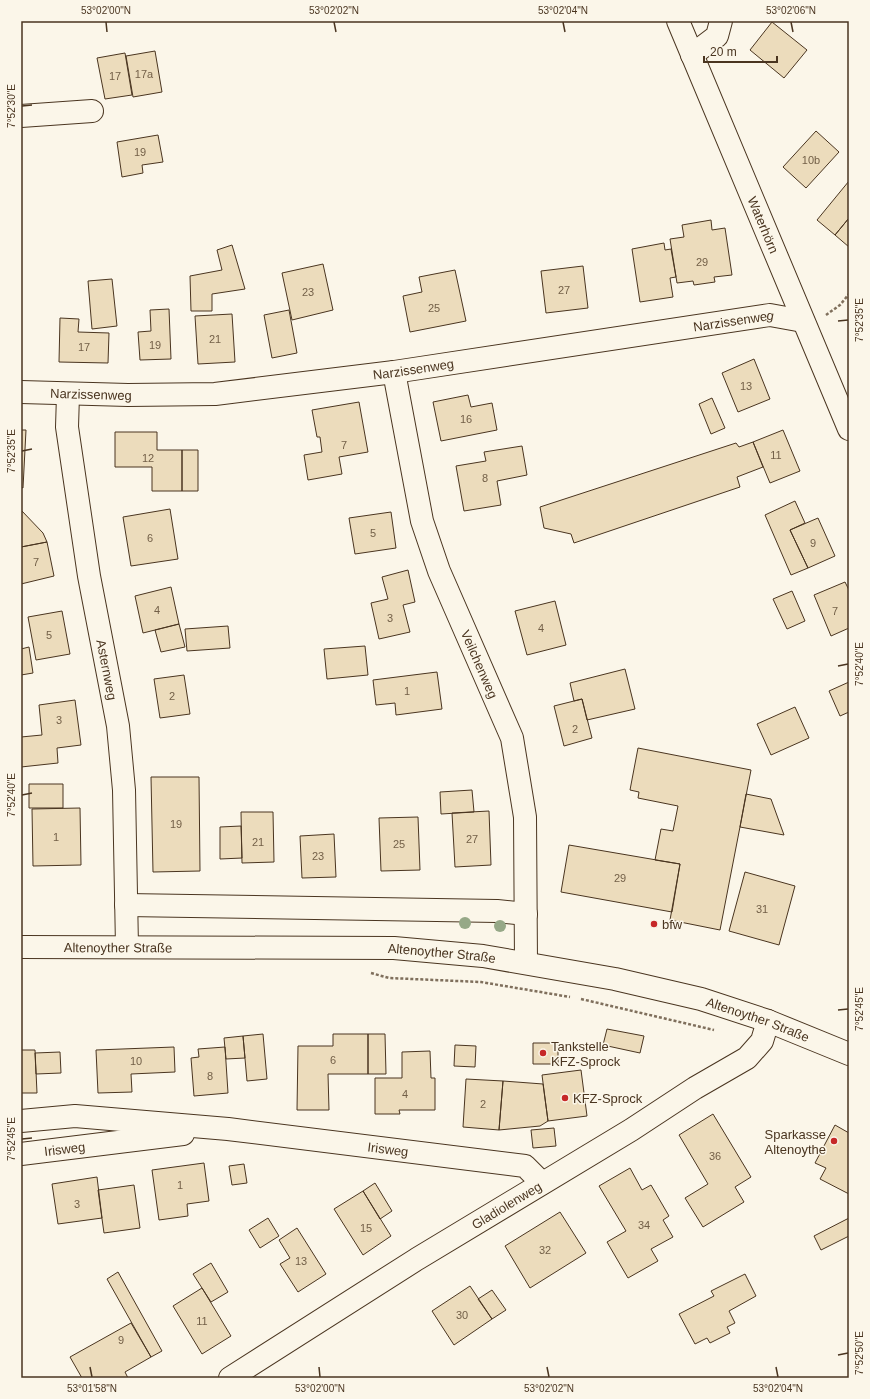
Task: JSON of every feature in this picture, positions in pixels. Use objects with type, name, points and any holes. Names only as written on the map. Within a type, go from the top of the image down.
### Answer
[{"type":"street","name":"Waterhörn","points":[[678,21],[849,429]]},
{"type":"street","points":[[692,56],[717,36],[721,21]]},
{"type":"street","points":[[21,116],[92,111]]},
{"type":"street","name":"Narzissenweg","points":[[21,392],[68,395],[215,394],[394,372],[770,315],[803,321]]},
{"type":"street","name":"Veilchenweg","points":[[394,372],[422,521],[439,571],[512,738],[525,817],[526,962]]},
{"type":"street","name":"Asternweg","points":[[68,395],[67,427],[88,576],[118,726],[124,790],[127,947]]},
{"type":"street","points":[[126,904],[489,911],[526,914]]},
{"type":"street","name":"Altenoyther Straße","points":[[21,947],[394,948],[445,951],[526,962],[615,979],[701,999],[768,1021],[849,1054]]},
{"type":"street","name":"Gladiolenweg","points":[[230,1378],[542,1183],[630,1130],[695,1088],[748,1058],[762,1041],[768,1021]]},
{"type":"street","name":"Irisweg","points":[[21,1121],[75,1116],[228,1129],[525,1166],[542,1183]]},
{"type":"street","name":"Irisweg","points":[[21,1154],[228,1129]]},
{"type":"path","points":[[803,321],[823,318],[840,305],[849,294]]},
{"type":"path","points":[[369,972],[389,978],[481,982],[574,998],[717,1031]]},
{"type":"building","points":[[772,22],[807,50],[784,78],[750,50]]},
{"type":"building","points":[[155,51],[162,92],[133,97],[126,56]]},
{"type":"building","points":[[125,53],[132,95],[105,99],[97,58]]},
{"type":"building","points":[[816,131],[839,152],[806,188],[783,167]]},
{"type":"building","points":[[158,135],[163,162],[142,165],[143,173],[122,177],[117,142]]},
{"type":"building","points":[[849,181],[849,218],[835,235],[817,220]]},
{"type":"building","points":[[849,218],[849,247],[835,235]]},
{"type":"building","points":[[711,220],[712,230],[725,228],[732,275],[714,277],[715,282],[694,285],[693,281],[677,283],[670,239],[684,237],[682,225]]},
{"type":"building","points":[[664,243],[665,250],[671,249],[676,277],[670,278],[673,297],[640,302],[632,249]]},
{"type":"building","points":[[232,245],[245,289],[212,294],[212,311],[191,311],[190,276],[222,270],[217,250]]},
{"type":"building","points":[[323,264],[333,310],[292,320],[282,273]]},
{"type":"building","points":[[583,266],[588,308],[546,313],[541,271]]},
{"type":"building","points":[[455,270],[466,321],[410,332],[403,296],[422,292],[419,277]]},
{"type":"building","points":[[112,279],[117,326],[92,329],[88,281]]},
{"type":"building","points":[[169,309],[171,359],[140,360],[138,332],[151,331],[150,310]]},
{"type":"building","points":[[289,310],[297,353],[272,358],[264,315]]},
{"type":"building","points":[[232,314],[235,362],[198,364],[195,316]]},
{"type":"building","points":[[60,318],[79,319],[78,332],[109,333],[108,363],[59,362]]},
{"type":"building","points":[[754,359],[770,399],[738,412],[722,373]]},
{"type":"building","points":[[468,395],[471,407],[492,403],[497,430],[441,441],[433,402]]},
{"type":"building","points":[[712,398],[725,428],[711,434],[699,404]]},
{"type":"building","points":[[359,402],[368,452],[339,457],[342,474],[308,480],[304,455],[322,452],[320,437],[317,437],[312,410]]},
{"type":"building","points":[[21,430],[26,430],[23,488],[21,487]]},
{"type":"building","points":[[783,430],[800,471],[770,483],[753,442]]},
{"type":"building","points":[[115,432],[157,432],[157,450],[182,450],[182,491],[152,491],[152,467],[115,467]]},
{"type":"building","points":[[753,442],[763,467],[737,477],[740,487],[574,543],[571,534],[544,528],[540,507],[736,443],[739,447]]},
{"type":"building","points":[[522,446],[527,475],[497,481],[501,505],[464,511],[456,466],[486,461],[484,452]]},
{"type":"building","points":[[182,450],[198,450],[198,491],[182,491]]},
{"type":"building","points":[[795,501],[805,523],[790,530],[808,568],[791,575],[765,515]]},
{"type":"building","points":[[170,509],[178,559],[131,566],[123,517]]},
{"type":"building","points":[[21,510],[43,533],[47,542],[21,547]]},
{"type":"building","points":[[391,512],[396,548],[355,554],[349,518]]},
{"type":"building","points":[[818,518],[835,556],[808,568],[790,530]]},
{"type":"building","points":[[47,542],[54,576],[21,584],[21,547]]},
{"type":"building","points":[[408,570],[415,602],[403,605],[410,632],[379,639],[371,603],[388,599],[382,577]]},
{"type":"building","points":[[845,582],[849,590],[849,628],[831,636],[814,595]]},
{"type":"building","points":[[171,587],[179,624],[143,633],[135,596]]},
{"type":"building","points":[[792,591],[805,621],[787,629],[773,599]]},
{"type":"building","points":[[555,601],[566,645],[527,655],[515,611]]},
{"type":"building","points":[[62,611],[70,654],[36,660],[28,617]]},
{"type":"building","points":[[179,624],[185,647],[161,652],[155,630]]},
{"type":"building","points":[[228,626],[230,648],[187,651],[185,629]]},
{"type":"building","points":[[365,646],[368,675],[327,679],[324,649]]},
{"type":"building","points":[[29,647],[33,673],[21,675],[21,649]]},
{"type":"building","points":[[625,669],[635,709],[587,720],[582,699],[574,701],[570,683]]},
{"type":"building","points":[[437,672],[442,709],[396,715],[395,703],[376,705],[373,680]]},
{"type":"building","points":[[184,675],[190,714],[160,718],[154,679]]},
{"type":"building","points":[[849,682],[849,712],[840,716],[829,691]]},
{"type":"building","points":[[582,699],[592,738],[564,746],[554,706]]},
{"type":"building","points":[[75,700],[81,745],[57,748],[58,763],[21,767],[21,737],[42,735],[39,705]]},
{"type":"building","points":[[795,707],[809,738],[771,755],[757,724]]},
{"type":"building","points":[[638,748],[751,770],[720,930],[670,920],[680,864],[655,860],[661,829],[673,831],[678,806],[638,798],[639,792],[630,790]]},
{"type":"building","points":[[151,777],[199,777],[200,871],[153,872]]},
{"type":"building","points":[[29,784],[63,784],[63,808],[29,808]]},
{"type":"building","points":[[472,790],[474,812],[441,814],[440,792]]},
{"type":"building","points":[[746,794],[771,799],[784,835],[740,827]]},
{"type":"building","points":[[80,808],[81,865],[33,866],[32,809]]},
{"type":"building","points":[[489,811],[491,865],[455,867],[452,813]]},
{"type":"building","points":[[241,812],[273,812],[274,862],[242,863]]},
{"type":"building","points":[[418,817],[420,870],[381,871],[379,818]]},
{"type":"building","points":[[241,826],[242,858],[220,859],[220,827]]},
{"type":"building","points":[[334,834],[336,877],[302,878],[300,836]]},
{"type":"building","points":[[569,845],[680,864],[672,912],[561,892]]},
{"type":"building","points":[[745,872],[795,886],[779,945],[729,931]]},
{"type":"building","points":[[607,1029],[644,1036],[640,1053],[603,1045]]},
{"type":"building","points":[[263,1034],[267,1079],[247,1081],[243,1036]]},
{"type":"building","points":[[333,1034],[368,1034],[368,1074],[328,1074],[329,1110],[297,1110],[298,1046],[333,1046]]},
{"type":"building","points":[[368,1034],[385,1034],[386,1074],[368,1074]]},
{"type":"building","points":[[243,1036],[245,1058],[226,1059],[224,1038]]},
{"type":"building","points":[[533,1043],[558,1043],[558,1064],[533,1064]]},
{"type":"building","points":[[455,1045],[476,1046],[475,1067],[454,1066]]},
{"type":"building","points":[[174,1047],[175,1072],[131,1074],[132,1092],[98,1093],[96,1050]]},
{"type":"building","points":[[225,1047],[228,1093],[194,1096],[191,1058],[199,1057],[198,1049]]},
{"type":"building","points":[[21,1050],[35,1050],[37,1093],[21,1093]]},
{"type":"building","points":[[430,1051],[431,1078],[435,1078],[435,1110],[399,1110],[400,1114],[375,1114],[375,1078],[402,1078],[402,1052]]},
{"type":"building","points":[[60,1052],[61,1073],[36,1074],[35,1053]]},
{"type":"building","points":[[581,1070],[587,1116],[548,1121],[542,1075]]},
{"type":"building","points":[[466,1079],[503,1081],[499,1130],[463,1127]]},
{"type":"building","points":[[503,1081],[543,1084],[548,1121],[540,1126],[499,1130]]},
{"type":"building","points":[[713,1114],[751,1177],[735,1187],[744,1202],[703,1227],[685,1198],[708,1184],[679,1135]]},
{"type":"building","points":[[835,1125],[849,1133],[849,1194],[820,1179],[826,1168],[815,1163]]},
{"type":"building","points":[[554,1128],[556,1146],[533,1148],[531,1130]]},
{"type":"building","points":[[204,1163],[209,1201],[187,1204],[188,1216],[159,1220],[152,1170]]},
{"type":"building","points":[[244,1164],[247,1183],[232,1185],[229,1166]]},
{"type":"building","points":[[630,1168],[642,1190],[651,1185],[669,1216],[663,1220],[673,1237],[651,1249],[658,1261],[628,1278],[607,1242],[626,1231],[599,1186]]},
{"type":"building","points":[[97,1177],[102,1218],[58,1224],[52,1184]]},
{"type":"building","points":[[375,1183],[392,1211],[380,1219],[363,1191]]},
{"type":"building","points":[[134,1185],[140,1228],[104,1233],[98,1190]]},
{"type":"building","points":[[363,1191],[391,1236],[363,1255],[334,1209]]},
{"type":"building","points":[[560,1212],[586,1253],[530,1288],[505,1246]]},
{"type":"building","points":[[268,1218],[279,1236],[260,1248],[249,1230]]},
{"type":"building","points":[[849,1218],[849,1236],[821,1250],[814,1236]]},
{"type":"building","points":[[297,1228],[326,1274],[298,1292],[280,1264],[290,1258],[279,1240]]},
{"type":"building","points":[[211,1263],[228,1292],[211,1302],[193,1274]]},
{"type":"building","points":[[118,1272],[162,1351],[151,1357],[107,1279]]},
{"type":"building","points":[[745,1274],[756,1296],[729,1311],[735,1323],[727,1327],[730,1333],[710,1343],[707,1338],[695,1344],[679,1314],[714,1296],[711,1291]]},
{"type":"building","points":[[470,1286],[492,1319],[454,1345],[432,1311]]},
{"type":"building","points":[[202,1288],[231,1336],[202,1354],[173,1306]]},
{"type":"building","points":[[492,1290],[506,1310],[492,1319],[478,1299]]},
{"type":"building","points":[[131,1323],[151,1357],[125,1372],[128,1378],[82,1378],[70,1357]]},
{"type":"place","name":"bfw","points":[[654,924]]},
{"type":"place","name":"Tankstelle KFZ-Sprock","points":[[543,1053]]},
{"type":"place","name":"KFZ-Sprock","points":[[565,1098]]},
{"type":"place","name":"Sparkasse Altenoythe","points":[[834,1141]]}]
